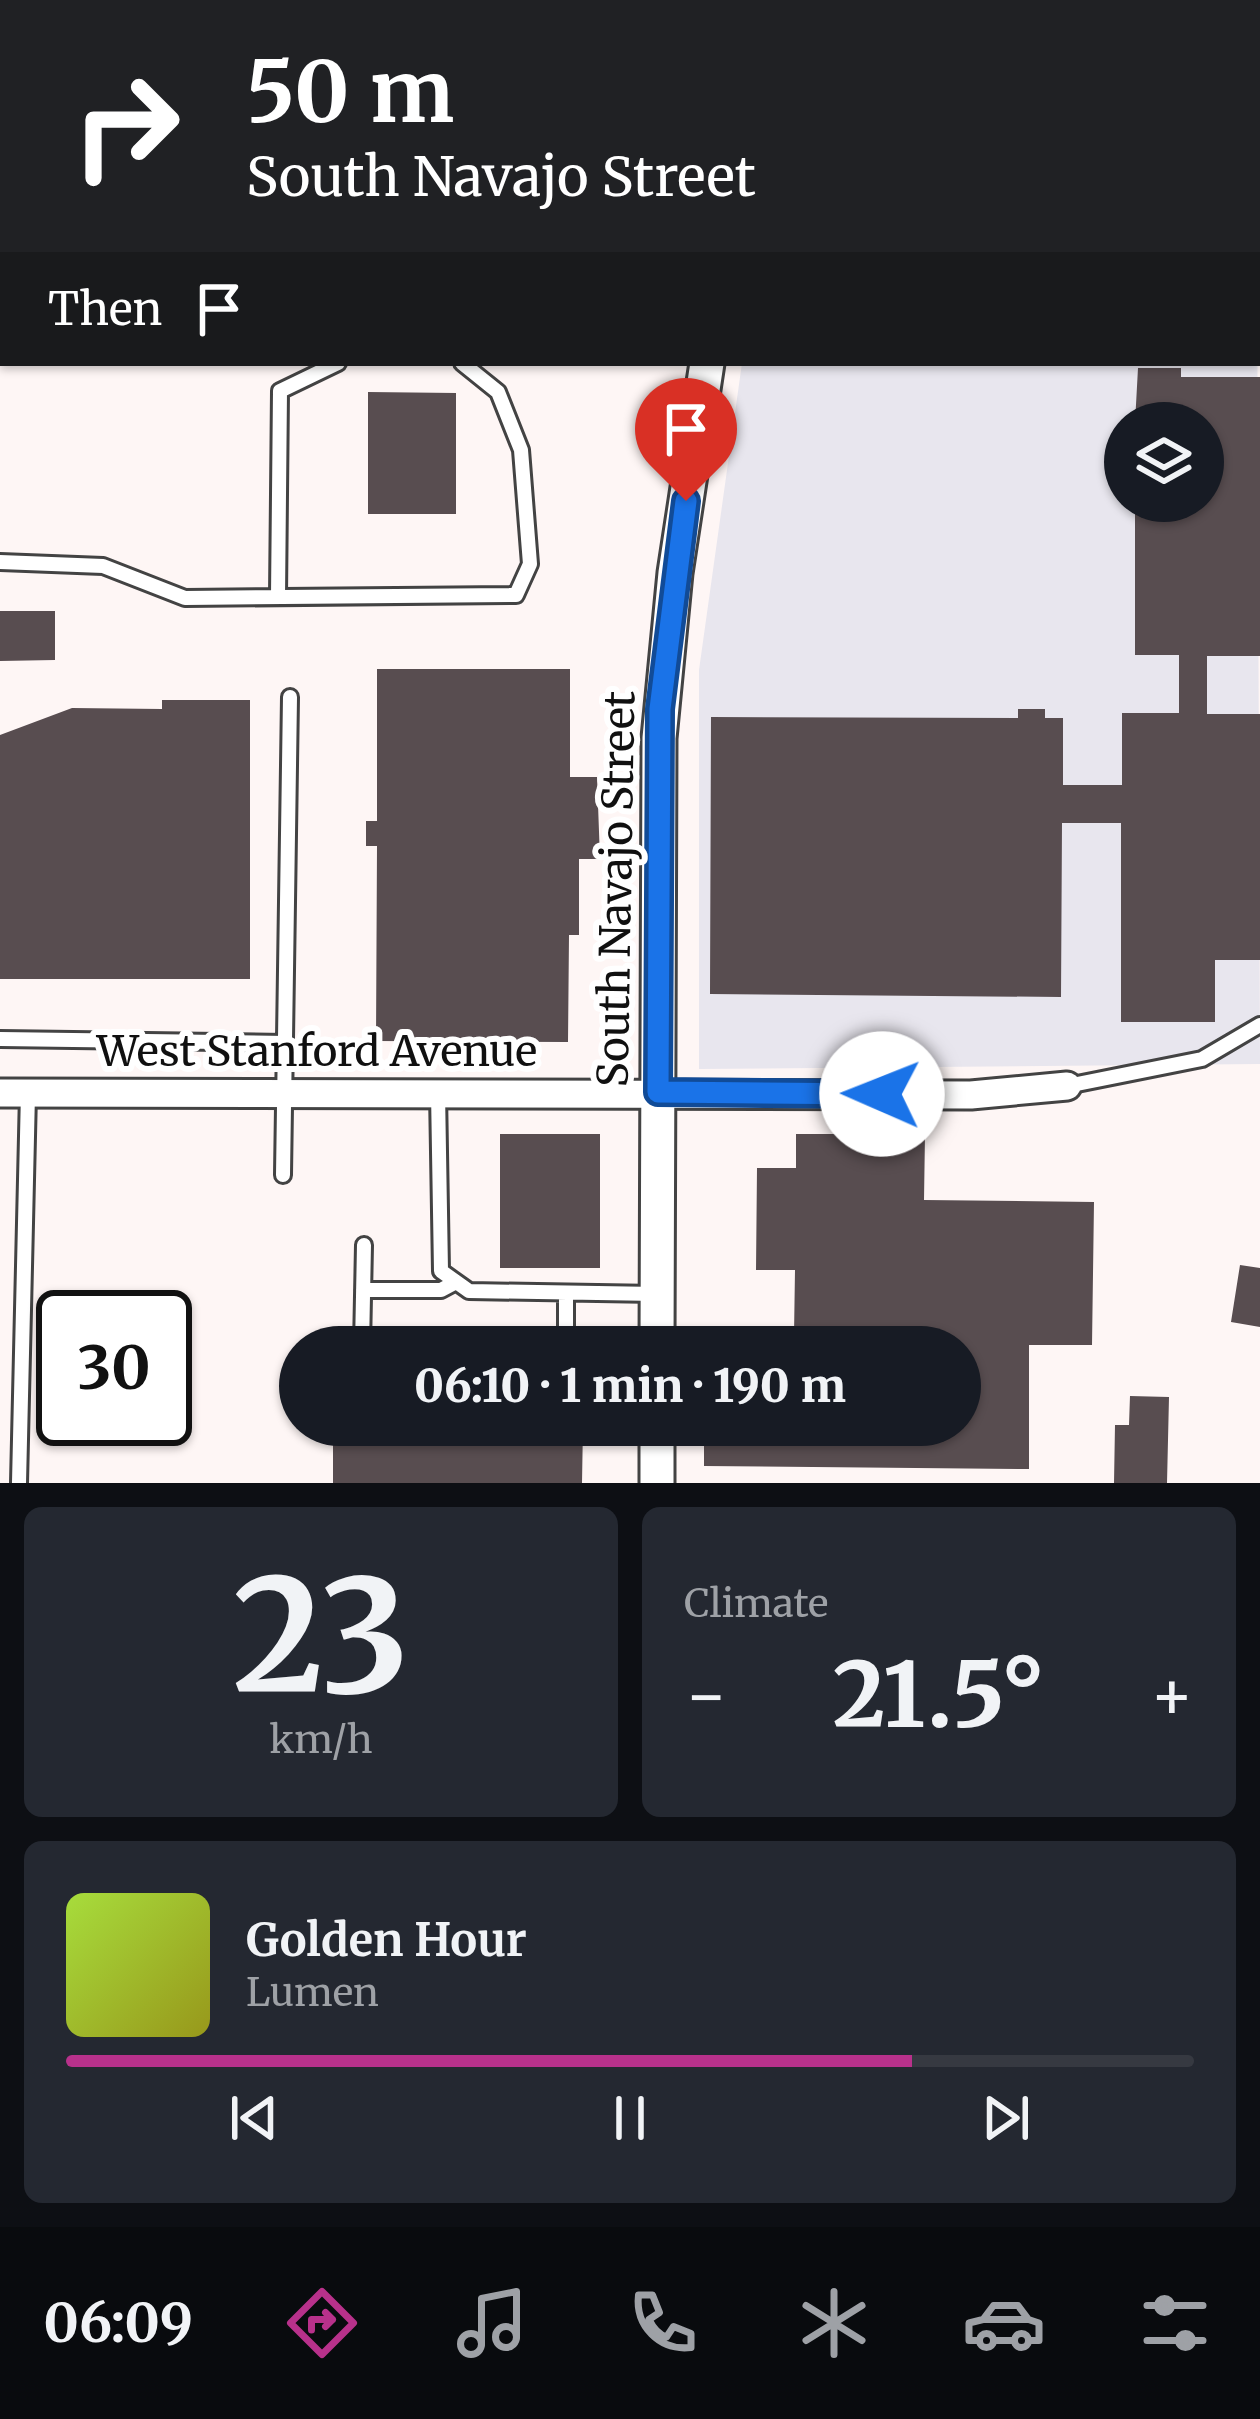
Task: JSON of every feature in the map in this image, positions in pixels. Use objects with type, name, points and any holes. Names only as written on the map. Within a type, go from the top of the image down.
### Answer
[{"type":"street","name":"South Navajo Street","points":[[657,1326],[662,681],[707,366]]},
{"type":"street","name":"West Stanford Avenue","points":[[14,1093],[971,1095],[1066,1086]]},
{"type":"street","points":[[657,1446],[657,1483]]},
{"type":"lane","points":[[278,597],[280,391],[332,366]]},
{"type":"lane","points":[[0,562],[103,566],[185,598],[516,595],[530,564],[520,450],[499,392],[466,366]]},
{"type":"lane","points":[[283,1175],[290,697]]},
{"type":"lane","points":[[1066,1086],[1202,1059],[1260,1024]]},
{"type":"lane","points":[[0,1040],[285,1042]]},
{"type":"lane","points":[[438,1092],[440,1271],[469,1291],[657,1294]]},
{"type":"lane","points":[[14,1093],[19,1483]]},
{"type":"lane","points":[[362,1326],[364,1245]]},
{"type":"lane","points":[[363,1291],[440,1291],[456,1282]]},
{"type":"lane","points":[[566,1293],[566,1326]]},
{"type":"shaded area","points":[[742,366],[1257,366],[1260,1064],[699,1069],[699,670]]},
{"type":"building","points":[[1138,368],[1181,368],[1181,377],[1260,377],[1260,656],[1207,656],[1207,714],[1260,714],[1260,960],[1215,960],[1215,1022],[1121,1022],[1121,823],[1062,823],[1061,997],[710,994],[711,717],[1018,718],[1018,709],[1045,709],[1045,718],[1063,718],[1063,785],[1122,785],[1122,713],[1179,713],[1179,655],[1135,655],[1135,522],[1224,522],[1224,402],[1136,402]]},
{"type":"building","points":[[368,392],[456,393],[456,514],[368,514]]},
{"type":"building","points":[[0,611],[55,611],[55,660],[0,661]]},
{"type":"building","points":[[377,669],[570,669],[570,777],[597,777],[600,859],[579,859],[579,935],[569,935],[568,1042],[376,1041],[377,846],[366,846],[366,821],[377,821]]},
{"type":"building","points":[[162,700],[250,700],[250,979],[0,979],[0,735],[72,708],[162,709]]},
{"type":"building","points":[[500,1134],[600,1134],[600,1268],[500,1268]]},
{"type":"building","points":[[796,1134],[925,1134],[924,1200],[1094,1202],[1092,1345],[1029,1345],[1029,1469],[704,1466],[704,1446],[981,1446],[981,1326],[794,1326],[795,1270],[756,1270],[757,1168],[796,1168]]},
{"type":"building","points":[[1240,1265],[1260,1268],[1260,1327],[1231,1322]]},
{"type":"building","points":[[1130,1396],[1169,1397],[1167,1483],[1114,1483],[1115,1425],[1129,1425]]},
{"type":"building","points":[[333,1446],[583,1446],[582,1483],[333,1483]]},
{"type":"route","points":[[686,501],[660,709],[658,1092],[882,1094]]}]
